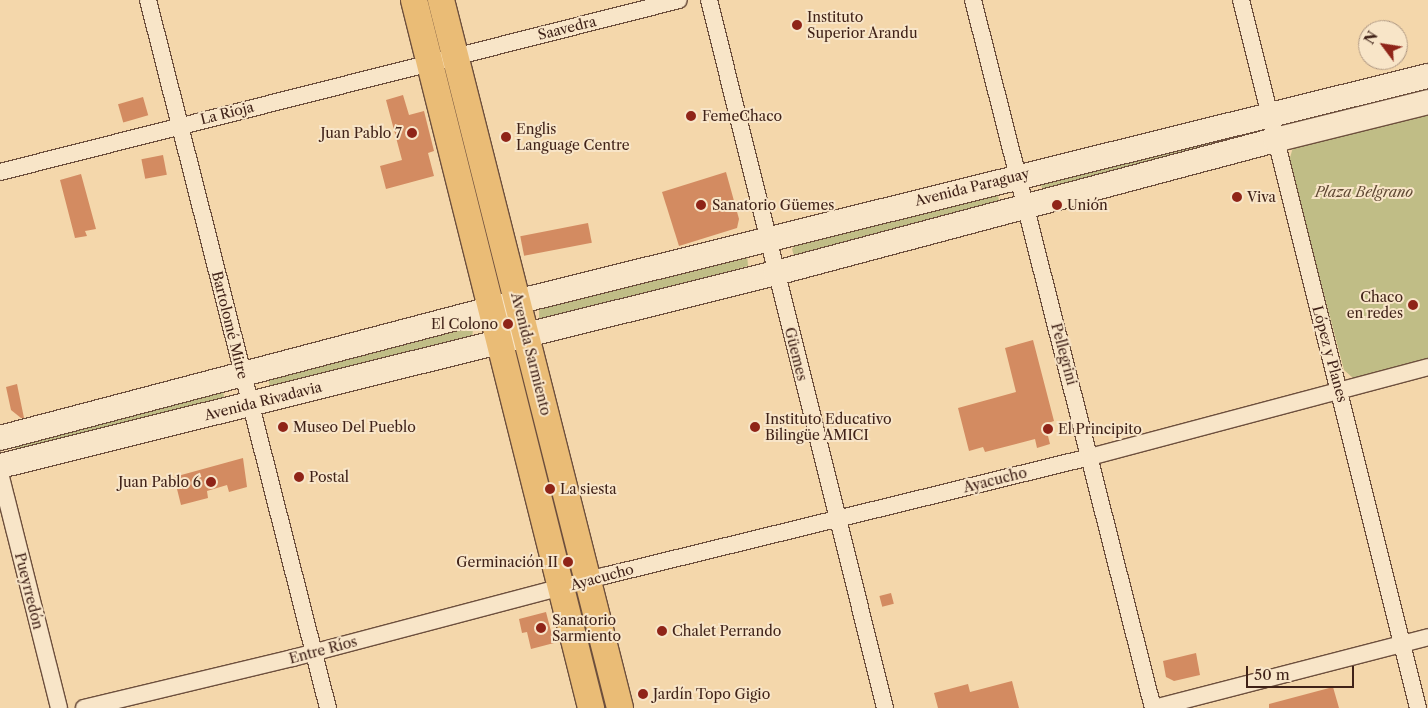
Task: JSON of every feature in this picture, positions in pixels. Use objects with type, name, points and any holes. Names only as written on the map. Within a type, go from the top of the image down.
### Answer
[{"type":"main road","name":"Avenida Sarmiento","points":[[414,0],[591,708]]},
{"type":"main road","name":"Avenida Sarmiento","points":[[441,0],[620,708]]},
{"type":"main road","name":"Avenida Paraguay","points":[[518,302],[1017,175],[1428,76]]},
{"type":"main road","points":[[526,334],[776,273],[1275,140],[1428,102]]},
{"type":"main road","name":"Avenida Rivadavia","points":[[0,438],[518,302]]},
{"type":"main road","name":"Avenida Rivadavia","points":[[0,466],[526,334]]},
{"type":"street","name":"Bartolomé Mitre","points":[[148,0],[242,376],[328,708]]},
{"type":"street","name":"Saavedra","points":[[455,57],[678,0]]},
{"type":"street","name":"Güemes","points":[[709,0],[836,519],[885,708]]},
{"type":"street","name":"Pellegrini","points":[[973,0],[1154,708]]},
{"type":"street","name":"López y Planes","points":[[1241,0],[1268,115],[1341,390],[1418,708]]},
{"type":"street","name":"La Rioja","points":[[0,172],[179,124],[455,57]]},
{"type":"street","name":"Ayacucho","points":[[561,588],[1090,457],[1428,368]]},
{"type":"street","name":"Pueyrredón","points":[[0,473],[59,708]]},
{"type":"street","name":"Entre Ríos","points":[[84,708],[314,652],[561,588]]},
{"type":"street","points":[[1154,708],[1428,637]]},
{"type":"green space","points":[[1428,88],[1428,93],[1295,127],[1294,121]]},
{"type":"green space","name":"Plaza Belgrano","points":[[1428,109],[1428,358],[1353,378],[1344,370],[1289,161],[1294,144]]},
{"type":"green space","points":[[1236,131],[1240,145],[1043,192],[1040,181]]},
{"type":"green space","points":[[997,191],[1000,205],[794,256],[792,249],[797,243]]},
{"type":"green space","points":[[747,254],[748,266],[542,322],[539,319],[539,307]]},
{"type":"green space","points":[[467,326],[473,329],[472,339],[270,387],[268,378]]},
{"type":"green space","points":[[219,390],[223,392],[225,400],[16,450],[14,444]]},
{"type":"building","points":[[403,95],[409,115],[424,111],[434,151],[428,153],[434,176],[386,189],[380,166],[402,160],[386,100]]},
{"type":"building","points":[[143,97],[148,115],[123,122],[118,104]]},
{"type":"building","points":[[163,155],[167,175],[145,179],[141,159]]},
{"type":"building","name":"Sanatorio Güemes","points":[[726,172],[739,219],[737,228],[679,246],[662,192]]},
{"type":"building","points":[[81,174],[96,229],[85,231],[87,236],[75,238],[60,180]]},
{"type":"building","points":[[588,223],[592,243],[524,256],[520,236]]},
{"type":"building","points":[[1033,340],[1054,421],[1045,424],[1050,444],[1037,448],[1035,439],[985,452],[983,447],[969,451],[958,408],[1016,392],[1005,348]]},
{"type":"building","points":[[17,384],[24,418],[21,418],[11,410],[6,387]]},
{"type":"building","name":"Juan Pablo 6","points":[[243,458],[247,487],[229,492],[227,485],[207,491],[208,498],[181,505],[174,477]]},
{"type":"building","points":[[891,593],[894,604],[882,607],[879,596]]},
{"type":"building","points":[[546,612],[554,643],[531,649],[527,632],[522,633],[519,619]]},
{"type":"building","points":[[1196,653],[1200,675],[1174,681],[1166,677],[1163,661]]},
{"type":"building","points":[[1012,681],[1019,708],[938,708],[934,693],[968,684],[970,692]]},
{"type":"building","points":[[1333,687],[1339,708],[1269,708],[1269,704]]},
{"type":"place","name":"Instituto Superior Arandu","points":[[797,25]]},
{"type":"place","name":"FemeChaco","points":[[691,116]]},
{"type":"place","name":"Juan Pablo 7","points":[[412,133]]},
{"type":"place","name":"Englis Language Centre","points":[[506,137]]},
{"type":"place","name":"Viva","points":[[1237,197]]},
{"type":"place","name":"Sanatorio Güemes","points":[[701,205]]},
{"type":"place","name":"Unión","points":[[1057,205]]},
{"type":"place","name":"Chaco en redes","points":[[1413,305]]},
{"type":"place","name":"El Colono","points":[[508,324]]},
{"type":"place","name":"Museo Del Pueblo","points":[[283,427]]},
{"type":"place","name":"Instituto Educativo Bilingüe AMICI","points":[[755,427]]},
{"type":"place","name":"El Principito","points":[[1048,429]]},
{"type":"place","name":"Postal","points":[[299,477]]},
{"type":"place","name":"Juan Pablo 6","points":[[211,482]]},
{"type":"place","name":"La siesta","points":[[550,489]]},
{"type":"place","name":"Germinación II","points":[[568,562]]},
{"type":"place","name":"Sanatorio Sarmiento","points":[[541,628]]},
{"type":"place","name":"Chalet Perrando","points":[[662,631]]},
{"type":"place","name":"Jardín Topo Gigio","points":[[643,694]]}]
